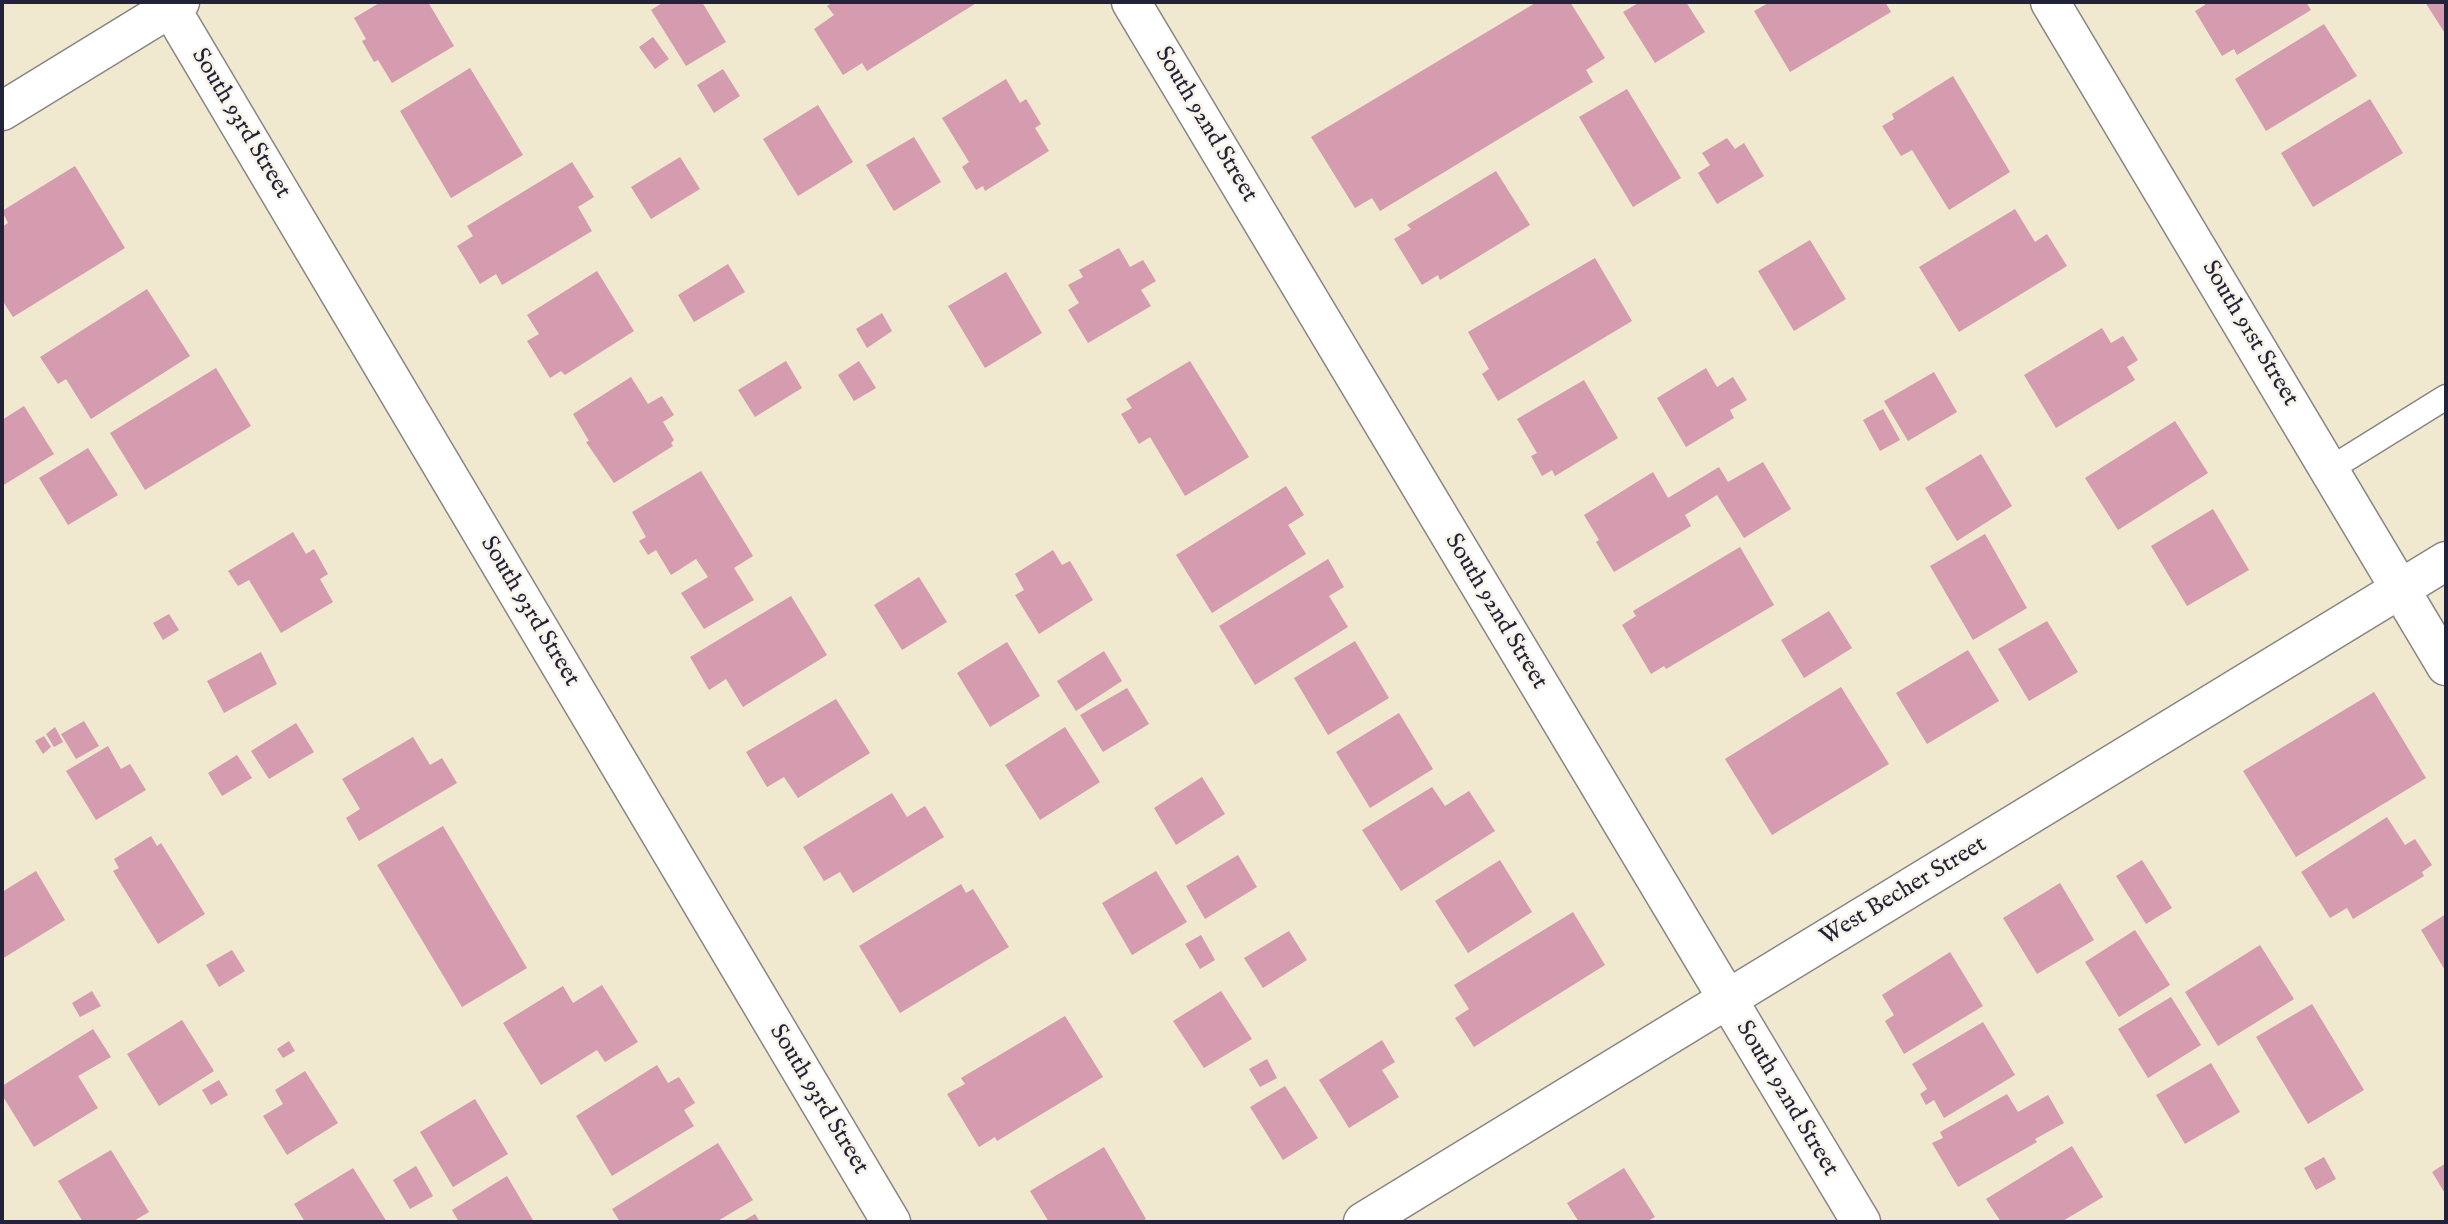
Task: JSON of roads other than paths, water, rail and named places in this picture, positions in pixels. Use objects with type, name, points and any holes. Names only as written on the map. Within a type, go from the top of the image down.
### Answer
[{"type":"street","name":"South 92nd Street","points":[[1131,2],[1861,1222]]},
{"type":"street","name":"South 91st Street","points":[[2050,2],[2446,666]]},
{"type":"street","points":[[2,111],[172,4]]},
{"type":"street","name":"South 93rd Street","points":[[172,4],[891,1222]]},
{"type":"street","name":"West Becher Street","points":[[1363,1222],[2446,561]]},
{"type":"lane","points":[[2330,469],[2446,397]]}]
